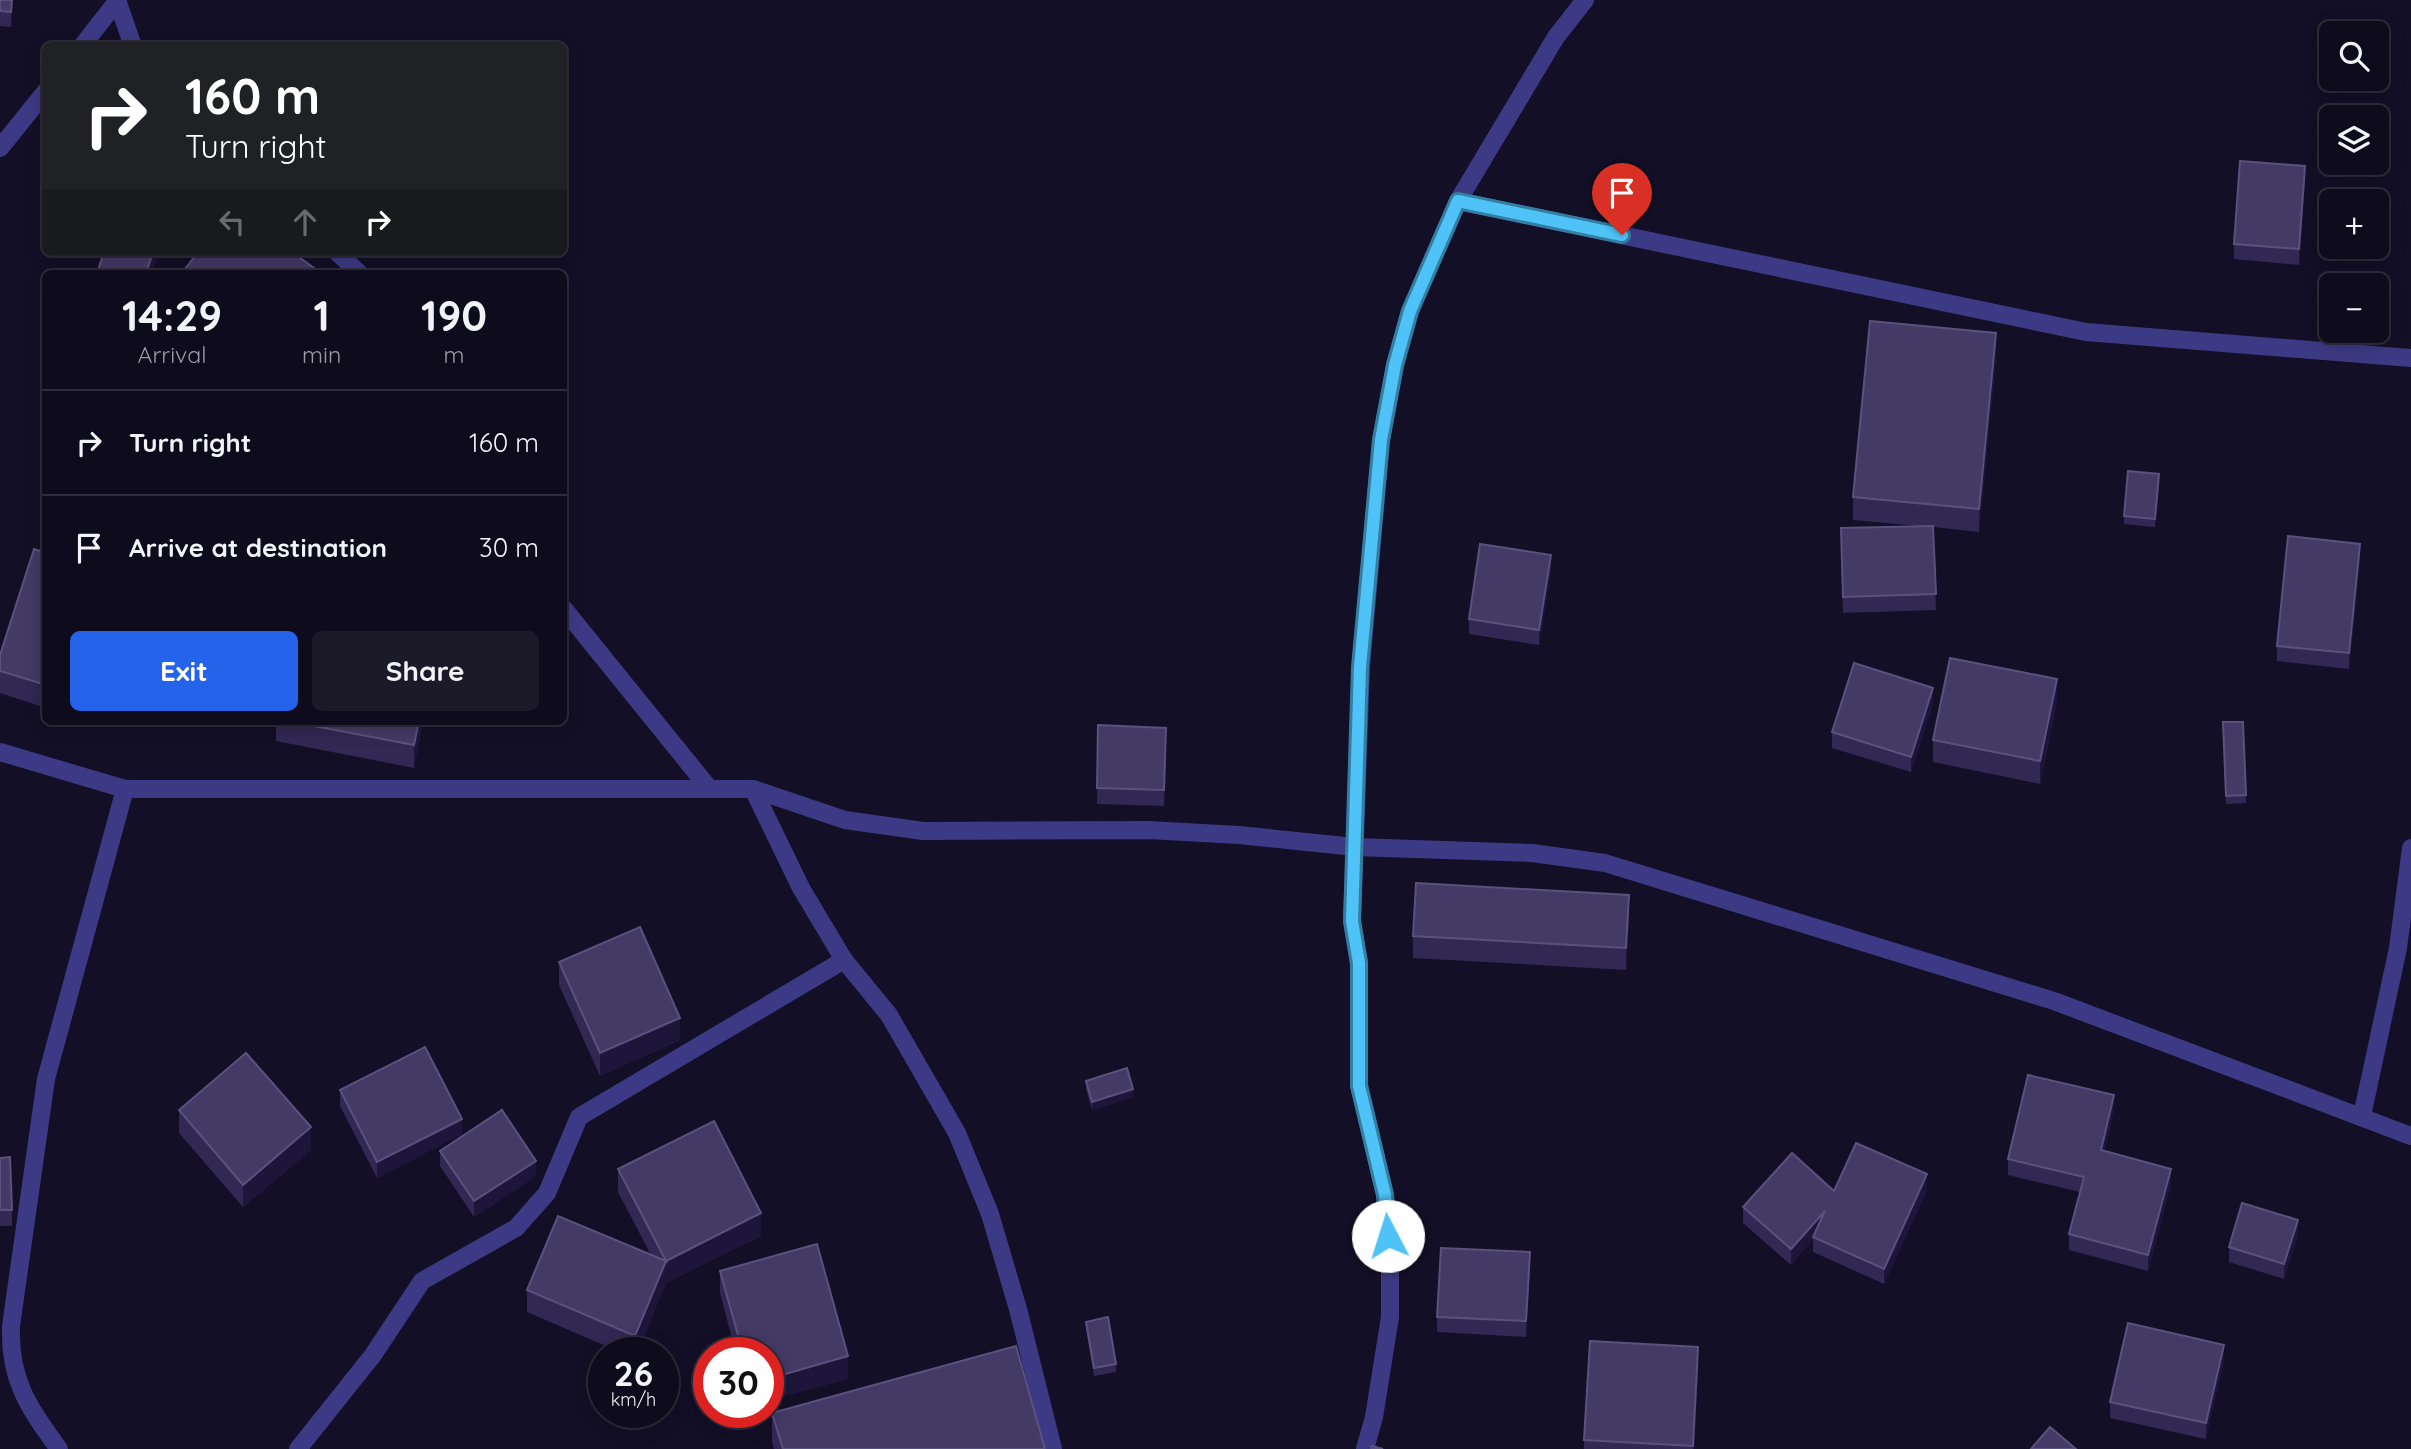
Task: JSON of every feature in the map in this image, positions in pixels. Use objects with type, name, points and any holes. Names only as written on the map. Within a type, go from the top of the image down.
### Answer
[{"type":"street","points":[[85,42],[118,0]]},
{"type":"street","points":[[118,0],[132,42]]},
{"type":"street","points":[[1365,1449],[1374,1417],[1390,1317],[1390,1256],[1385,1195],[1359,1086],[1359,963],[1352,921],[1360,667],[1381,440],[1395,365],[1410,311],[1458,201],[1556,37],[1585,0]]},
{"type":"street","points":[[0,148],[42,96]]},
{"type":"street","points":[[1458,201],[2086,331],[2411,358]]},
{"type":"street","points":[[341,256],[356,270]]},
{"type":"street","points":[[567,613],[708,787]]},
{"type":"street","points":[[0,752],[125,789],[752,789],[845,820],[923,831],[1148,830],[1239,835],[1355,847],[1532,853],[1605,863],[2054,1002],[2411,1136]]},
{"type":"street","points":[[59,1449],[31,1411],[16,1379],[10,1350],[11,1326],[46,1079],[125,789]]},
{"type":"street","points":[[752,789],[801,888],[844,960],[889,1014],[957,1133],[997,1238],[1053,1449]]},
{"type":"street","points":[[2362,1116],[2398,948],[2411,848]]},
{"type":"street","points":[[298,1449],[373,1355],[422,1281],[516,1228],[547,1194],[579,1117],[844,960]]},
{"type":"building","points":[[0,0],[12,0],[11,12],[0,11]]},
{"type":"building","points":[[2240,161],[2305,166],[2299,249],[2234,244]]},
{"type":"building","points":[[103,256],[152,256],[147,270],[98,270]]},
{"type":"building","points":[[195,256],[298,256],[317,270],[184,270]]},
{"type":"building","points":[[1870,321],[1996,333],[1979,509],[1853,497]]},
{"type":"building","points":[[2128,471],[2159,474],[2155,519],[2124,516]]},
{"type":"building","points":[[1933,526],[1936,594],[1843,597],[1841,528]]},
{"type":"building","points":[[2288,536],[2360,544],[2349,653],[2277,646]]},
{"type":"building","points":[[1480,544],[1551,555],[1539,630],[1469,619]]},
{"type":"building","points":[[34,549],[42,552],[42,684],[0,671],[0,655]]},
{"type":"building","points":[[1950,658],[2057,679],[2040,761],[1933,740]]},
{"type":"building","points":[[1854,663],[1933,688],[1911,757],[1832,732]]},
{"type":"building","points":[[2223,722],[2243,722],[2246,795],[2226,796]]},
{"type":"building","points":[[309,725],[418,725],[414,745]]},
{"type":"building","points":[[1098,725],[1166,728],[1164,790],[1097,788]]},
{"type":"building","points":[[1416,883],[1629,895],[1626,948],[1413,936]]},
{"type":"building","points":[[640,927],[680,1018],[600,1053],[559,962]]},
{"type":"building","points":[[425,1047],[462,1119],[377,1162],[340,1090]]},
{"type":"building","points":[[246,1053],[311,1127],[243,1185],[179,1110]]},
{"type":"building","points":[[1127,1068],[1133,1089],[1092,1102],[1086,1081]]},
{"type":"building","points":[[2028,1075],[2114,1095],[2101,1150],[2171,1169],[2148,1255],[2069,1234],[2084,1177],[2008,1159]]},
{"type":"building","points":[[502,1110],[536,1161],[474,1201],[440,1151]]},
{"type":"building","points":[[714,1121],[761,1213],[666,1261],[618,1169]]},
{"type":"building","points":[[1856,1143],[1927,1174],[1884,1269],[1813,1237],[1825,1211],[1791,1249],[1743,1207],[1792,1153],[1834,1191]]},
{"type":"building","points":[[10,1157],[12,1210],[0,1210],[0,1158]]},
{"type":"building","points":[[2242,1203],[2298,1220],[2284,1264],[2229,1247]]},
{"type":"building","points":[[558,1216],[666,1261],[635,1336],[527,1290]]},
{"type":"building","points":[[817,1244],[848,1356],[784,1374],[784,1337],[739,1337],[720,1271]]},
{"type":"building","points":[[1441,1248],[1530,1252],[1526,1321],[1437,1317]]},
{"type":"building","points":[[1108,1317],[1116,1364],[1094,1368],[1086,1322]]},
{"type":"building","points":[[2128,1323],[2224,1345],[2206,1423],[2110,1402]]},
{"type":"building","points":[[1590,1341],[1698,1347],[1693,1446],[1584,1440]]},
{"type":"building","points":[[1016,1346],[1045,1449],[783,1449],[777,1428],[784,1428],[784,1410]]},
{"type":"building","points":[[2050,1427],[2076,1449],[2031,1449]]},
{"type":"route","points":[[1388,1236],[1385,1195],[1359,1086],[1359,963],[1352,921],[1358,820],[1360,667],[1381,440],[1395,365],[1410,311],[1458,201],[1622,235]]}]
